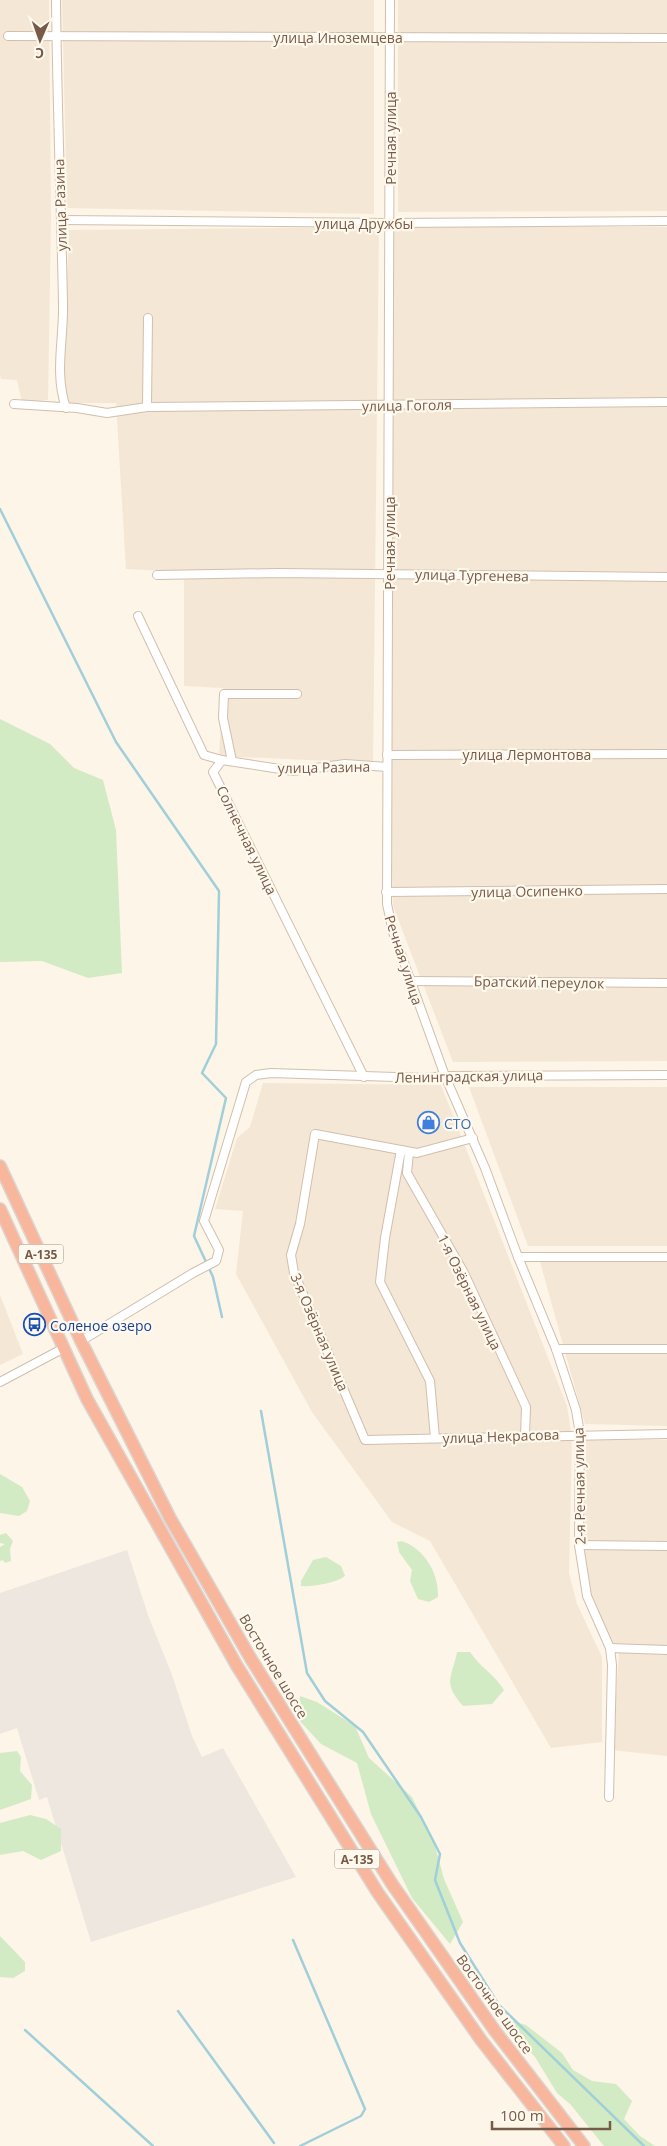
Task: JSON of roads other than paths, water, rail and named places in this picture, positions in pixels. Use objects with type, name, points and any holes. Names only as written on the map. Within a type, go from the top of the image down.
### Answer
[{"type":"highway","name":"Восточное шоссе","points":[[0,1166],[81,1341],[188,1549],[251,1659],[392,1884],[495,2031],[584,2146]]},
{"type":"highway","name":"А-135","points":[[0,1209],[87,1399],[237,1666],[378,1893],[481,2040],[564,2146]]},
{"type":"highway","points":[[174,1556],[184,1558],[188,1549]]},
{"type":"street","name":"улица Разина","points":[[56,0],[56,103],[64,306],[59,377],[60,392],[66,408]]},
{"type":"street","name":"Речная улица","points":[[390,0],[390,405],[386,892],[388,917],[445,1076]]},
{"type":"street","name":"улица Иноземцева","points":[[8,36],[667,38]]},
{"type":"street","name":"улица Дружбы","points":[[61,220],[390,223],[667,221]]},
{"type":"street","points":[[147,407],[148,318]]},
{"type":"street","name":"улица Гоголя","points":[[14,404],[107,413],[147,407],[667,402]]},
{"type":"street","name":"улица Тургенева","points":[[157,575],[278,573],[667,577]]},
{"type":"street","points":[[138,616],[204,755],[222,760]]},
{"type":"street","points":[[232,761],[223,718],[224,694],[297,694]]},
{"type":"street","name":"улица Лермонтова","points":[[387,755],[667,754]]},
{"type":"street","name":"улица Разина","points":[[222,760],[293,770],[345,764],[387,767]]},
{"type":"street","name":"Солнечная улица","points":[[222,760],[213,772],[364,1077]]},
{"type":"street","name":"улица Осипенко","points":[[386,892],[667,890]]},
{"type":"street","name":"Братский переулок","points":[[411,981],[667,983]]},
{"type":"street","name":"Ленинградская улица","points":[[81,1341],[199,1270],[216,1262],[218,1250],[204,1221],[246,1082],[256,1075],[271,1073],[426,1078],[445,1076],[667,1075]]},
{"type":"street","name":"2-я Речная улица","points":[[445,1076],[472,1138],[556,1349],[576,1410],[580,1434],[579,1545],[587,1596],[610,1648],[612,1664],[609,1796]]},
{"type":"street","name":"3-я Озёрная улица","points":[[365,1440],[294,1273],[291,1255],[300,1224],[315,1134],[405,1151]]},
{"type":"street","points":[[435,1438],[430,1381],[380,1282],[385,1238],[405,1151],[417,1153],[472,1138]]},
{"type":"street","name":"1-я Озёрная улица","points":[[405,1151],[407,1173],[464,1273],[526,1407],[525,1436]]},
{"type":"street","points":[[518,1257],[667,1256]]},
{"type":"street","points":[[0,1382],[64,1348]]},
{"type":"street","points":[[556,1349],[667,1349]]},
{"type":"street","name":"улица Некрасова","points":[[365,1440],[580,1434],[667,1434]]},
{"type":"street","points":[[579,1545],[667,1546]]},
{"type":"street","points":[[610,1648],[667,1650]]},
{"type":"waterway","points":[[0,509],[116,742],[219,891],[216,1044],[202,1073],[226,1098],[194,1236],[213,1277],[222,1317]]},
{"type":"waterway","points":[[261,1411],[307,1673],[325,1701],[363,1732],[421,1817],[440,1854],[435,1880],[460,1943],[499,2005],[644,2146]]},
{"type":"waterway","points":[[293,1940],[365,2109],[361,2116],[300,2146]]},
{"type":"waterway","points":[[178,2011],[274,2143]]},
{"type":"waterway","points":[[25,2030],[153,2146]]},
{"type":"place","name":"СТО","points":[[428,1123]]},
{"type":"place","name":"Соленое озеро","points":[[34,1325]]}]
